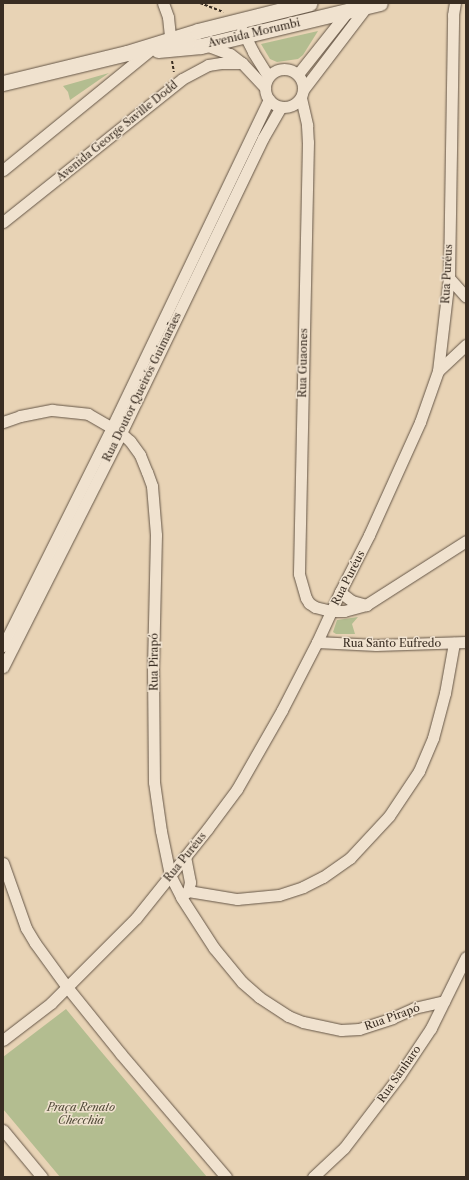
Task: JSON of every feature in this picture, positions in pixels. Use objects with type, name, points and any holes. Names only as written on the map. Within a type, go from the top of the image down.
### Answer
[{"type":"main road","name":"Avenida Morumbi","points":[[128,53],[170,48],[238,20],[310,3]]},
{"type":"main road","name":"Avenida Morumbi","points":[[3,83],[128,53],[206,45],[362,6]]},
{"type":"street","points":[[162,3],[168,17],[170,48]]},
{"type":"street","name":"Rua Puréus","points":[[448,3],[453,15]]},
{"type":"street","name":"Rua Puréus","points":[[3,1040],[51,1003],[136,918],[208,828],[237,789],[282,710],[317,642],[369,535],[417,429],[438,371],[449,278],[453,15],[455,3]]},
{"type":"street","points":[[298,74],[362,6]]},
{"type":"street","points":[[206,45],[230,54],[242,63],[265,88],[269,100],[281,107],[292,106],[302,94],[362,6]]},
{"type":"street","points":[[238,20],[244,36],[268,76]]},
{"type":"street","points":[[3,170],[149,51]]},
{"type":"street","name":"Avenida George Saville Dodd","points":[[3,222],[168,89],[196,70],[208,65],[220,63],[242,63]]},
{"type":"street","points":[[265,88],[268,76],[279,69],[286,68],[298,74],[303,84],[302,94]]},
{"type":"street","name":"Rua Guaones","points":[[302,94],[308,142],[299,574],[302,590],[309,603],[331,611]]},
{"type":"street","name":"Rua Doutor Queirós Guimarães","points":[[3,646],[117,430],[269,100]]},
{"type":"street","name":"Rua Doutor Queirós Guimarães","points":[[3,667],[117,430],[263,138],[281,107]]},
{"type":"street","points":[[449,278],[466,297]]},
{"type":"street","points":[[438,371],[466,346]]},
{"type":"street","points":[[3,422],[20,416],[52,410],[68,410],[88,414],[117,430]]},
{"type":"street","name":"Rua Pirapó","points":[[117,430],[140,455],[152,486],[156,535],[153,668],[154,782],[160,831],[170,875],[184,894],[214,948],[242,982],[275,1008],[303,1022],[341,1030],[359,1029],[392,1018],[414,1008],[444,1001]]},
{"type":"street","points":[[331,611],[353,610],[366,605],[466,541]]},
{"type":"street","points":[[340,592],[352,601],[366,605]]},
{"type":"street","name":"Rua Santo Eufredo","points":[[317,642],[376,645],[466,642]]},
{"type":"street","points":[[185,856],[189,876],[184,894],[237,899],[279,895],[303,887],[323,877],[350,858],[389,816],[419,771],[433,738],[445,693],[454,643]]},
{"type":"street","points":[[3,862],[26,928],[67,987],[226,1177]]},
{"type":"street","name":"Rua Sanharo","points":[[313,1177],[344,1148],[399,1076],[431,1028],[466,957]]},
{"type":"street","points":[[3,1130],[42,1177]]},
{"type":"path","points":[[200,3],[224,12],[238,20]]},
{"type":"path","points":[[168,89],[174,77],[174,64],[170,48]]},
{"type":"green space","points":[[318,31],[303,55],[298,59],[277,62],[270,59],[261,44]]},
{"type":"green space","points":[[109,73],[70,100],[68,92],[63,86]]},
{"type":"green space","points":[[358,617],[352,624],[355,634],[336,634],[333,632],[337,620]]},
{"type":"green space","name":"Praça Renato Checchia","points":[[66,1009],[207,1177],[60,1177],[3,1109],[3,1057]]}]
